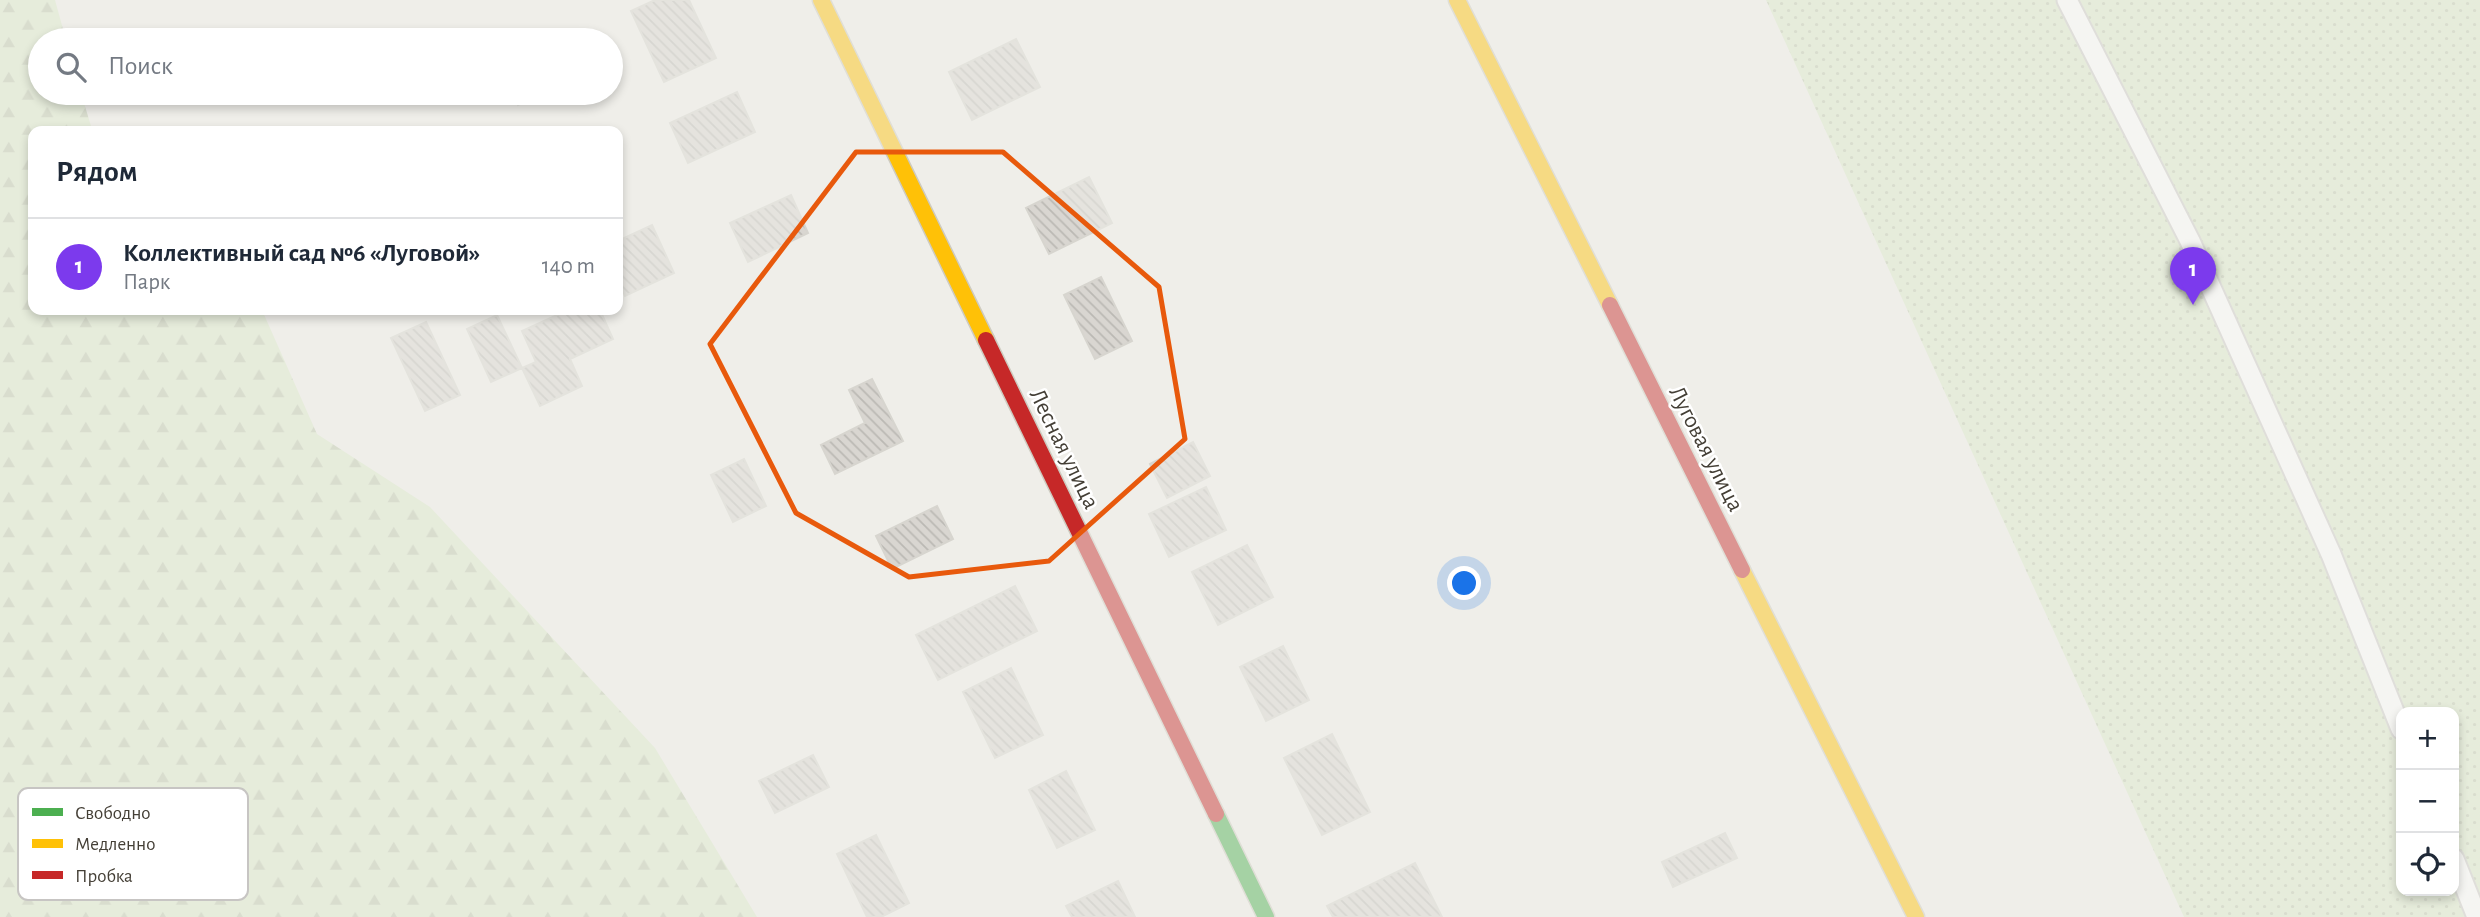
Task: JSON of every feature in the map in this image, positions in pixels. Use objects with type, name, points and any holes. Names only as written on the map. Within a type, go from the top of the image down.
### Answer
[{"type":"street","name":"Лесная улица","points":[[821,0],[1265,917]]},
{"type":"street","name":"Луговая улица","points":[[1457,0],[1916,917]]},
{"type":"lane","points":[[2067,0],[2190,241],[2331,554],[2396,716]]},
{"type":"lane","points":[[2459,872],[2477,917]]},
{"type":"highlighted area","points":[[856,152],[1003,152],[1159,287],[1185,439],[1049,561],[909,577],[796,513],[710,344]]},
{"type":"green space","points":[[0,0],[55,0],[63,28],[28,28],[28,105],[85,105],[91,126],[28,126],[28,315],[264,315],[317,434],[430,507],[655,748],[757,917],[0,917]]},
{"type":"green space","points":[[1766,0],[2480,0],[2480,917],[2184,917]]},
{"type":"building","points":[[655,0],[689,0],[716,58],[664,82],[631,11]]},
{"type":"building","points":[[1016,39],[1040,87],[972,120],[949,72]]},
{"type":"building","points":[[737,92],[755,132],[688,163],[670,123]]},
{"type":"building","points":[[1089,177],[1112,223],[1049,254],[1026,208]]},
{"type":"building","points":[[791,195],[808,233],[748,262],[730,223]]},
{"type":"building","points":[[652,225],[674,273],[625,296],[623,239]]},
{"type":"building","points":[[1101,277],[1132,341],[1095,359],[1064,295]]},
{"type":"building","points":[[497,315],[522,368],[491,382],[467,329]]},
{"type":"building","points":[[557,315],[602,315],[613,339],[570,359],[582,386],[540,406],[522,368],[536,362],[522,331]]},
{"type":"building","points":[[426,322],[460,395],[425,411],[391,338]]},
{"type":"building","points":[[872,379],[903,441],[835,474],[821,445],[865,423],[849,390]]},
{"type":"building","points":[[1193,442],[1210,476],[1167,498],[1150,464]]},
{"type":"building","points":[[744,459],[766,506],[733,522],[711,475]]},
{"type":"building","points":[[1206,487],[1226,530],[1169,557],[1149,514]]},
{"type":"building","points":[[937,506],[953,539],[892,569],[876,536]]},
{"type":"building","points":[[1247,545],[1273,597],[1218,625],[1192,572]]},
{"type":"building","points":[[1015,586],[1037,631],[938,680],[916,635]]},
{"type":"building","points":[[1283,646],[1309,700],[1266,721],[1240,667]]},
{"type":"building","points":[[1011,668],[1043,735],[995,758],[963,692]]},
{"type":"building","points":[[1332,734],[1370,812],[1322,835],[1284,758]]},
{"type":"building","points":[[813,755],[829,787],[775,813],[759,781]]},
{"type":"building","points":[[1066,771],[1095,830],[1057,848],[1029,790]]},
{"type":"building","points":[[1725,833],[1737,858],[1673,887],[1662,862]]},
{"type":"building","points":[[876,835],[909,903],[881,917],[867,917],[837,854]]},
{"type":"building","points":[[1415,863],[1442,917],[1333,917],[1327,906]]},
{"type":"building","points":[[1118,881],[1135,917],[1072,917],[1066,906]]},
{"type":"traffic: fast","points":[[1216,814],[1266,917]]},
{"type":"traffic: slow","points":[[821,0],[986,340]]},
{"type":"traffic: slow","points":[[1457,0],[1610,305]]},
{"type":"traffic: slow","points":[[1742,570],[1916,917]]},
{"type":"traffic: jam","points":[[1610,305],[1742,570]]},
{"type":"traffic: jam","points":[[986,340],[1216,814]]},
{"type":"place","name":"Коллективный сад №6 «Луговой»","points":[[2193,305]]}]
